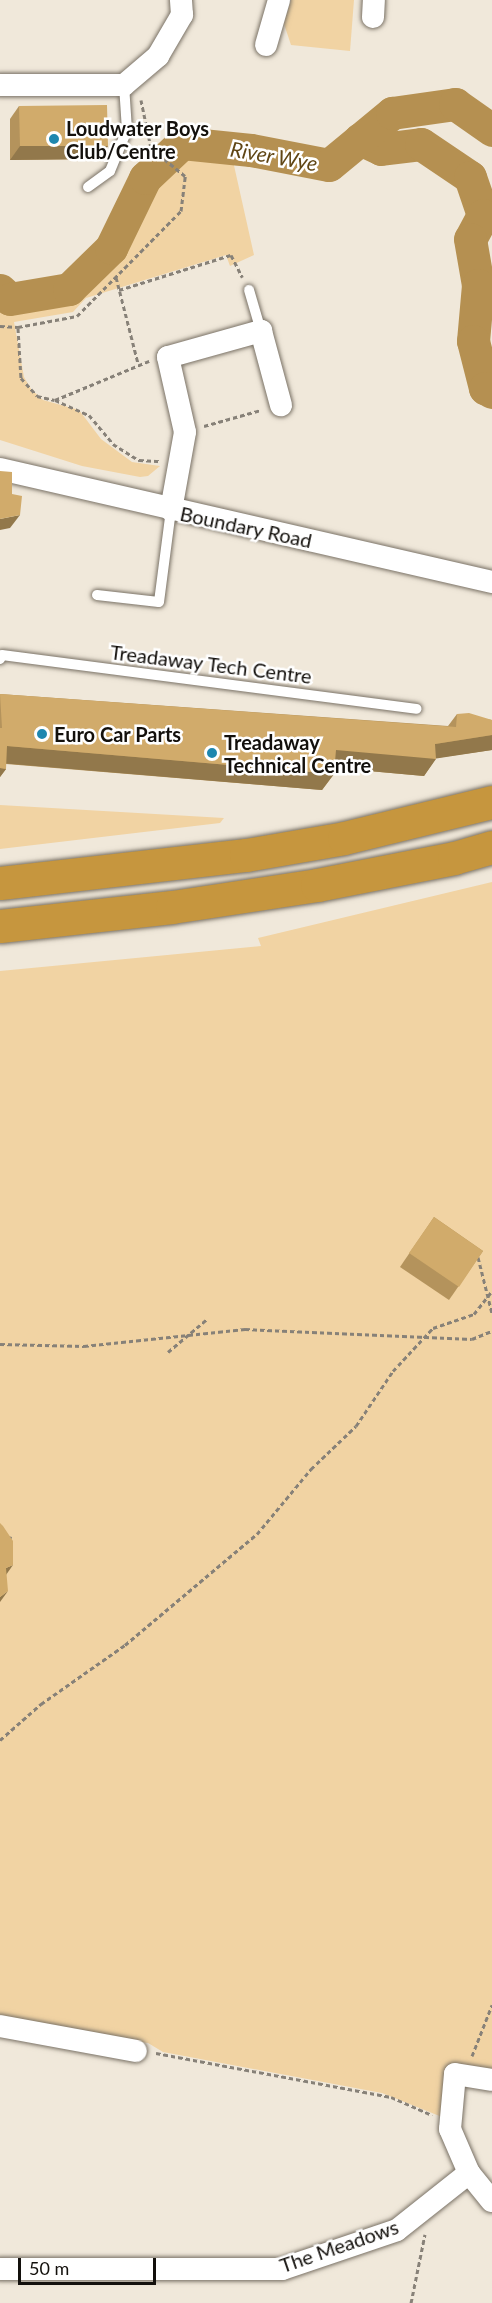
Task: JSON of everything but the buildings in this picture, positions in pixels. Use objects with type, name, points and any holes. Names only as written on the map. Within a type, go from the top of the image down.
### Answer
[{"type":"highway","points":[[0,883],[235,856],[344,838],[492,802]]},
{"type":"highway","points":[[0,926],[206,902],[454,858],[492,847]]},
{"type":"street","points":[[0,84],[130,80],[158,56],[182,15],[181,0]]},
{"type":"street","points":[[266,45],[279,0]]},
{"type":"street","points":[[171,510],[183,462],[185,432],[168,357],[261,331],[281,405]]},
{"type":"street","name":"Boundary Road","points":[[0,469],[492,582]]},
{"type":"street","points":[[0,2026],[136,2051]]},
{"type":"street","points":[[492,2080],[455,2074],[450,2129],[469,2173],[492,2201]]},
{"type":"street","name":"The Meadows","points":[[0,2269],[282,2269],[425,2219],[469,2173]]},
{"type":"lane","points":[[88,187],[110,171],[127,130],[130,80]]},
{"type":"lane","points":[[249,290],[261,331]]},
{"type":"lane","points":[[97,595],[159,602],[171,510]]},
{"type":"lane","name":"Treadaway Tech Centre","points":[[1,656],[416,709]]},
{"type":"path","points":[[0,326],[18,327],[77,316],[181,211],[185,176],[151,148],[130,80]]},
{"type":"path","points":[[119,290],[231,255],[249,290]]},
{"type":"path","points":[[116,277],[138,363]]},
{"type":"path","points":[[18,327],[21,378],[38,396],[55,400],[89,415],[113,444],[139,460],[183,462]]},
{"type":"path","points":[[55,400],[138,363],[168,357]]},
{"type":"path","points":[[185,432],[281,405]]},
{"type":"path","points":[[478,1257],[492,1313]]},
{"type":"path","points":[[0,1740],[41,1704],[125,1645],[257,1534],[311,1469],[356,1426],[393,1371],[433,1328],[474,1314],[492,1291]]},
{"type":"path","points":[[168,1352],[207,1319]]},
{"type":"path","points":[[0,1344],[84,1346],[245,1329],[423,1339],[472,1339],[492,1332]]},
{"type":"path","points":[[0,1535],[12,1538]]},
{"type":"path","points":[[465,2075],[492,2005]]},
{"type":"path","points":[[136,2051],[185,2056],[391,2097],[427,2111],[450,2129]]},
{"type":"path","points":[[411,2303],[425,2219]]},
{"type":"shaded area","points":[[291,0],[354,0],[350,51],[291,45],[284,24]]},
{"type":"shaded area","points":[[217,143],[233,161],[254,255],[230,266],[226,255],[86,298],[73,312],[14,322],[24,377],[31,389],[43,400],[79,410],[101,439],[132,462],[160,466],[148,476],[140,477],[82,466],[0,440],[0,287],[17,293],[42,295],[76,282],[108,252],[165,150]]},
{"type":"shaded area","points":[[0,805],[224,818],[220,823],[0,849]]},
{"type":"shaded area","points":[[492,882],[492,2074],[446,2067],[442,2117],[382,2093],[163,2052],[148,2043],[0,2023],[0,971],[261,946],[258,938]]},
{"type":"waterway","name":"River Wye","points":[[0,290],[10,299],[69,289],[111,248],[145,178],[182,143],[251,150],[329,165],[392,113],[455,104],[492,130]]},
{"type":"waterway","points":[[360,139],[381,149],[421,144],[470,177],[483,215],[470,239],[478,285],[473,341],[485,388],[492,392]]},
{"type":"place","name":"Loudwater Boys Club/Centre","points":[[54,139]]},
{"type":"place","name":"Euro Car Parts","points":[[42,734]]},
{"type":"place","name":"Treadaway Technical Centre","points":[[212,753]]}]
